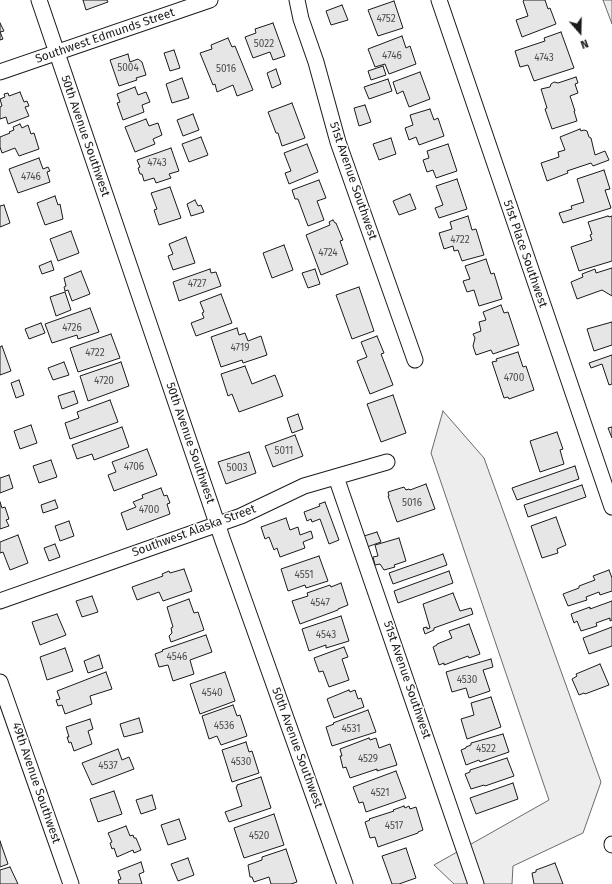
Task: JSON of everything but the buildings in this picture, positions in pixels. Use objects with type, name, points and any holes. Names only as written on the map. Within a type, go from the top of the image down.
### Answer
[{"type":"street","name":"50th Avenue Southwest","points":[[39,0],[218,524],[345,884]]},
{"type":"street","name":"Southwest Edmunds Street","points":[[0,72],[210,0]]},
{"type":"street","name":"51st Avenue Southwest","points":[[297,0],[301,19],[316,62],[338,142],[415,360]]},
{"type":"street","name":"51st Place Southwest","points":[[439,0],[612,507]]},
{"type":"street","name":"Southwest Alaska Street","points":[[0,601],[241,516],[304,486],[387,462]]},
{"type":"street","name":"51st Avenue Southwest","points":[[336,477],[476,884]]},
{"type":"street","name":"49th Avenue Southwest","points":[[0,682],[71,884]]},
{"type":"shaded area","points":[[603,0],[612,0],[612,24]]},
{"type":"shaded area","points":[[443,411],[484,458],[601,782],[583,833],[513,866],[512,884],[454,884],[434,865],[549,800],[431,453]]}]
